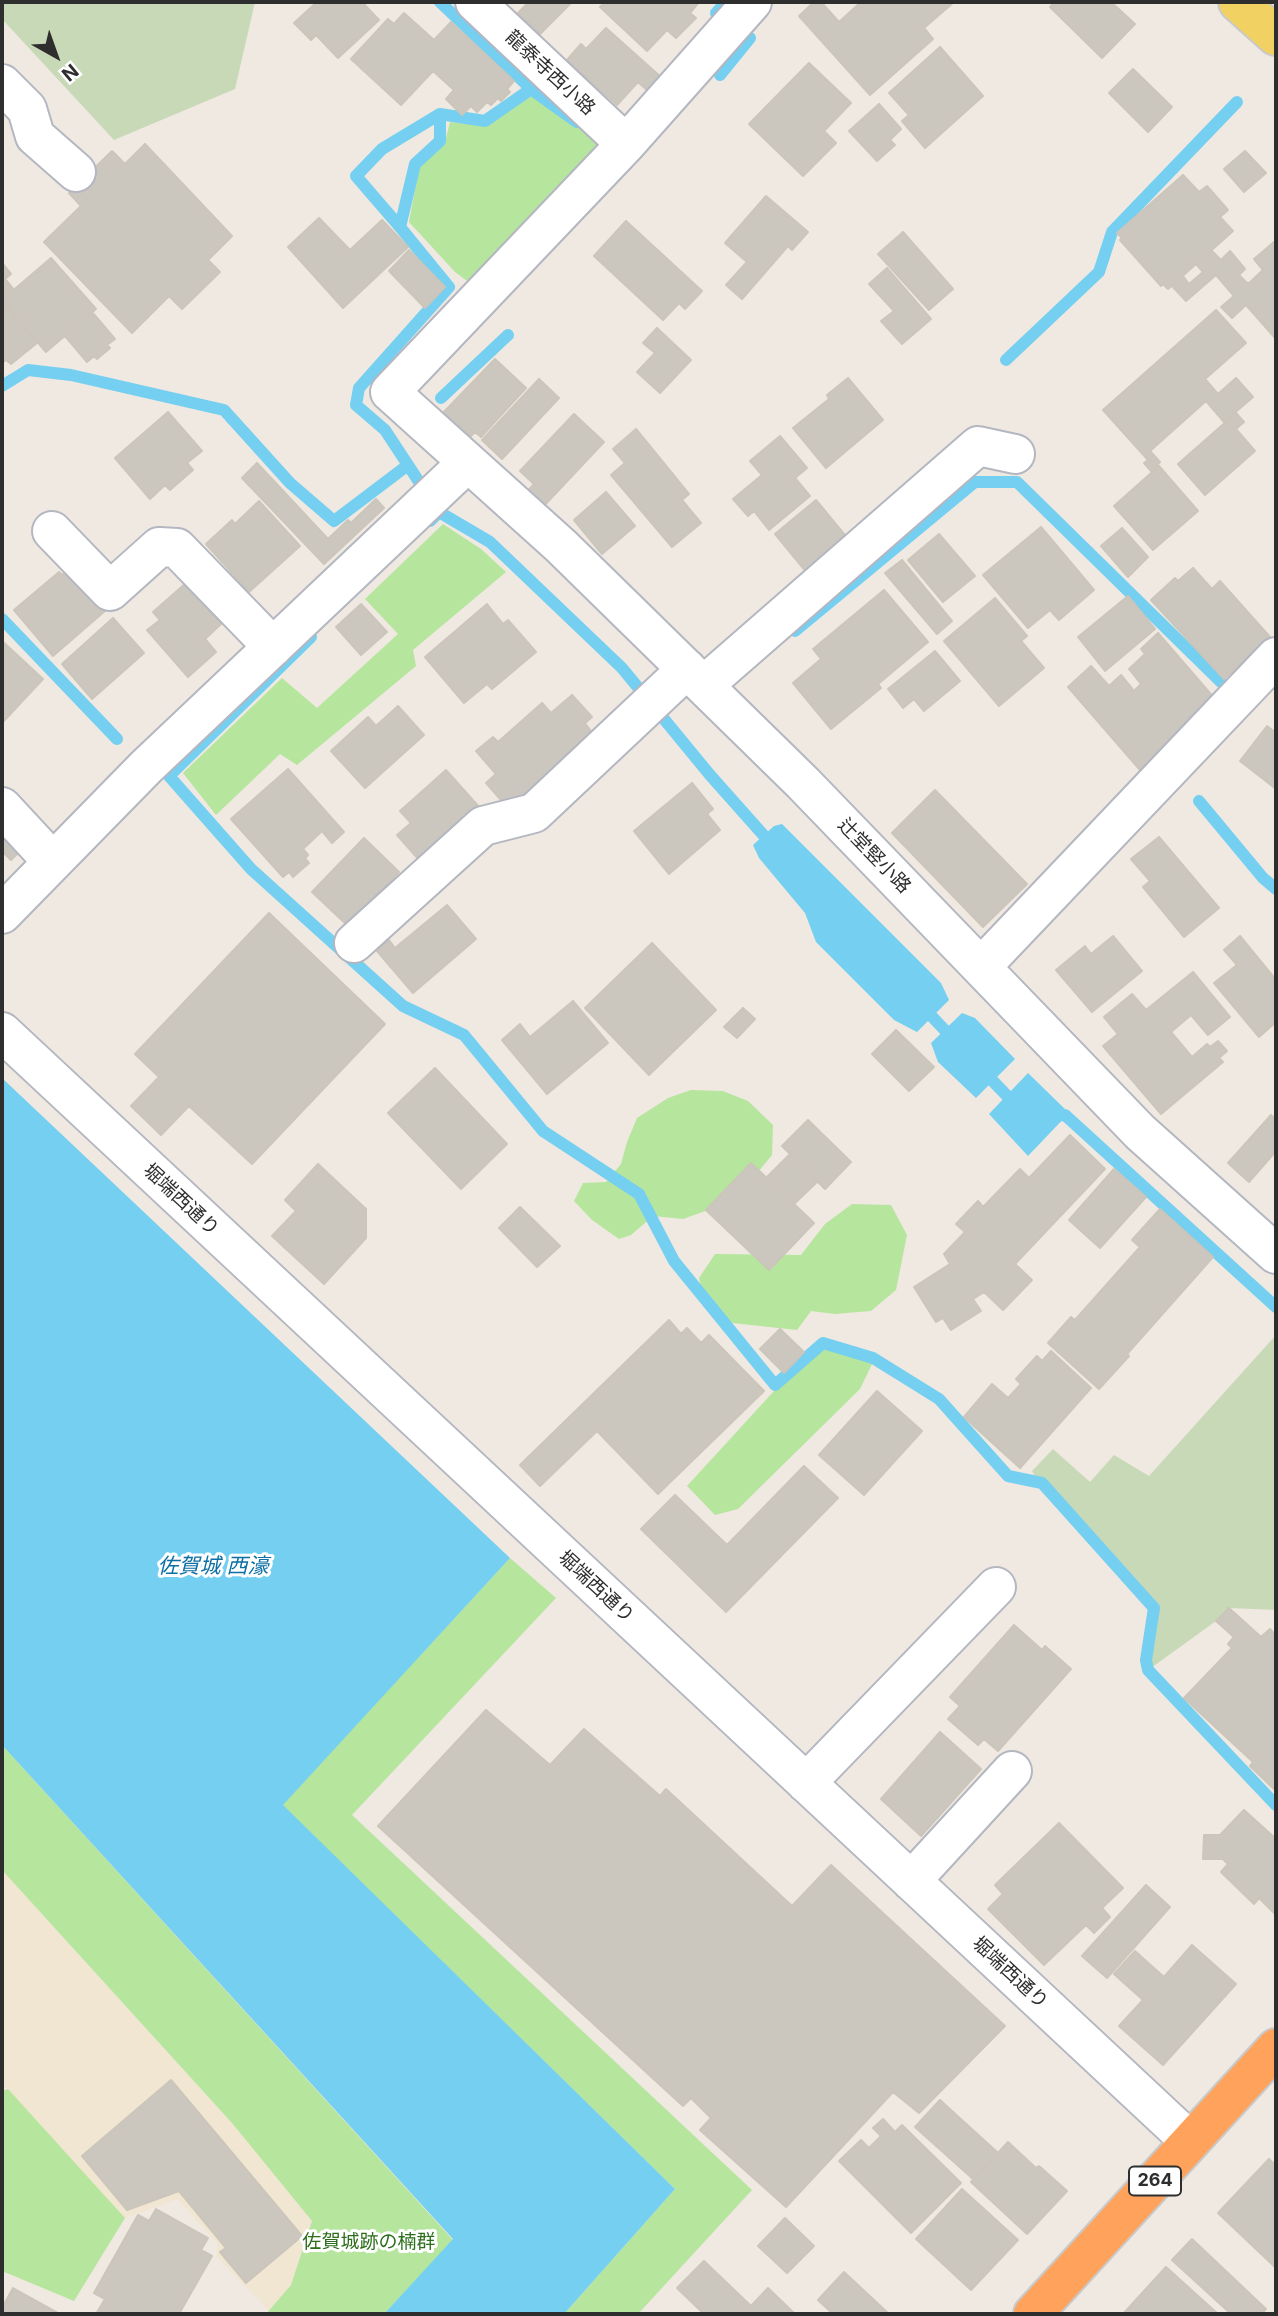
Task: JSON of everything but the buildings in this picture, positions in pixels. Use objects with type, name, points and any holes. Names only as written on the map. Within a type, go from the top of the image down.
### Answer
[{"type":"highway","name":"264","points":[[1033,2314],[1276,2048]]},
{"type":"main road","points":[[1238,2],[1276,36]]},
{"type":"street","name":"龍泰寺西小路","points":[[475,2],[625,144]]},
{"type":"street","points":[[625,144],[752,2]]},
{"type":"street","points":[[2,84],[27,109],[34,136],[76,172]]},
{"type":"street","name":"辻堂竪小路","points":[[625,144],[390,392],[561,546],[674,689],[803,783],[982,965],[1140,1132],[1272,1240]]},
{"type":"street","points":[[354,943],[483,826],[534,813],[674,689],[978,446],[1015,454]]},
{"type":"street","points":[[2,914],[146,767],[467,463]]},
{"type":"street","points":[[52,531],[110,591],[159,547],[177,548],[273,647]]},
{"type":"street","points":[[982,965],[1276,657]]},
{"type":"street","points":[[2,807],[53,862]]},
{"type":"street","name":"堀端西通り","points":[[2,1032],[1189,2141]]},
{"type":"street","points":[[806,1783],[996,1587]]},
{"type":"street","points":[[911,1881],[1012,1772]]},
{"type":"shaded area","points":[[2,1870],[232,2123],[312,2221],[291,2285],[269,2311],[216,2256],[218,2244],[177,2199],[125,2218],[2,2083]]},
{"type":"green space","points":[[2,2],[255,2],[235,89],[114,140],[2,19]]},
{"type":"green space","points":[[539,87],[606,149],[474,286],[455,272],[409,222],[419,168],[445,142],[450,122],[487,125]]},
{"type":"green space","points":[[443,524],[481,549],[506,572],[413,650],[416,666],[297,765],[280,754],[216,815],[183,773],[282,678],[317,708],[398,634],[365,599]]},
{"type":"green space","points":[[691,1090],[723,1091],[748,1101],[773,1125],[772,1155],[745,1188],[722,1205],[683,1219],[653,1216],[631,1235],[619,1239],[592,1220],[574,1201],[583,1183],[606,1182],[621,1164],[637,1118],[668,1098]]},
{"type":"green space","points":[[852,1204],[891,1205],[907,1235],[896,1290],[871,1311],[835,1314],[811,1311],[797,1330],[733,1323],[705,1308],[699,1278],[715,1254],[801,1255],[825,1224]]},
{"type":"green space","points":[[1276,1335],[1276,1610],[1229,1608],[1216,1621],[1144,1673],[1142,1663],[1150,1609],[1041,1487],[1032,1471],[1053,1449],[1090,1482],[1114,1455],[1149,1476]]},
{"type":"green space","points":[[822,1347],[873,1362],[860,1389],[738,1509],[715,1515],[687,1486],[774,1391]]},
{"type":"green space","points":[[510,1558],[556,1598],[352,1815],[752,2190],[638,2314],[564,2314],[675,2189],[282,1805]]},
{"type":"green space","name":"佐賀城跡の楠群","points":[[2,1745],[453,2240],[384,2314],[266,2314],[291,2285],[312,2221],[232,2123],[2,1870]]},
{"type":"green space","points":[[8,2089],[125,2218],[74,2301],[2,2271],[2,2091]]},
{"type":"water","points":[[782,824],[941,983],[949,1000],[917,1032],[894,1020],[816,942],[805,913],[759,858],[753,845],[774,826]]},
{"type":"water","points":[[962,1013],[975,1018],[1015,1059],[976,1098],[938,1062],[931,1043]]},
{"type":"water","points":[[1028,1073],[1069,1113],[1028,1156],[989,1114]]},
{"type":"water","name":"佐賀城 西濠","points":[[2,1078],[510,1558],[283,1805],[675,2189],[564,2314],[384,2314],[453,2239],[2,1745]]},
{"type":"waterway","points":[[440,2],[531,89],[577,122]]},
{"type":"waterway","points":[[716,13],[726,2]]},
{"type":"waterway","points":[[720,75],[750,38]]},
{"type":"waterway","points":[[427,494],[385,430],[356,405],[359,388],[449,287],[400,227],[415,164],[440,141],[440,114],[485,121],[531,89]]},
{"type":"waterway","points":[[1006,360],[1099,272],[1112,232],[1237,102]]},
{"type":"waterway","points":[[400,227],[356,176],[382,149],[440,114]]},
{"type":"waterway","points":[[441,398],[508,335]]},
{"type":"waterway","points":[[2,386],[28,370],[71,375],[224,410],[290,483],[334,521],[408,465]]},
{"type":"waterway","points":[[795,631],[975,482],[1017,482],[1222,683]]},
{"type":"waterway","points":[[430,521],[439,512],[490,542],[622,668],[710,775],[774,847]]},
{"type":"waterway","points":[[2,619],[117,739]]},
{"type":"waterway","points":[[311,637],[169,776],[251,869],[403,1006],[464,1035],[543,1131],[639,1194],[674,1261],[775,1385],[823,1343],[873,1358],[939,1399],[1008,1476],[1042,1483],[1154,1608],[1146,1660],[1148,1670],[1276,1805]]},
{"type":"waterway","points":[[1199,801],[1263,878],[1276,889]]},
{"type":"waterway","points":[[922,1006],[955,1041]]},
{"type":"waterway","points":[[982,1070],[1018,1107]]},
{"type":"waterway","points":[[1050,1116],[1065,1115],[1276,1307]]}]
